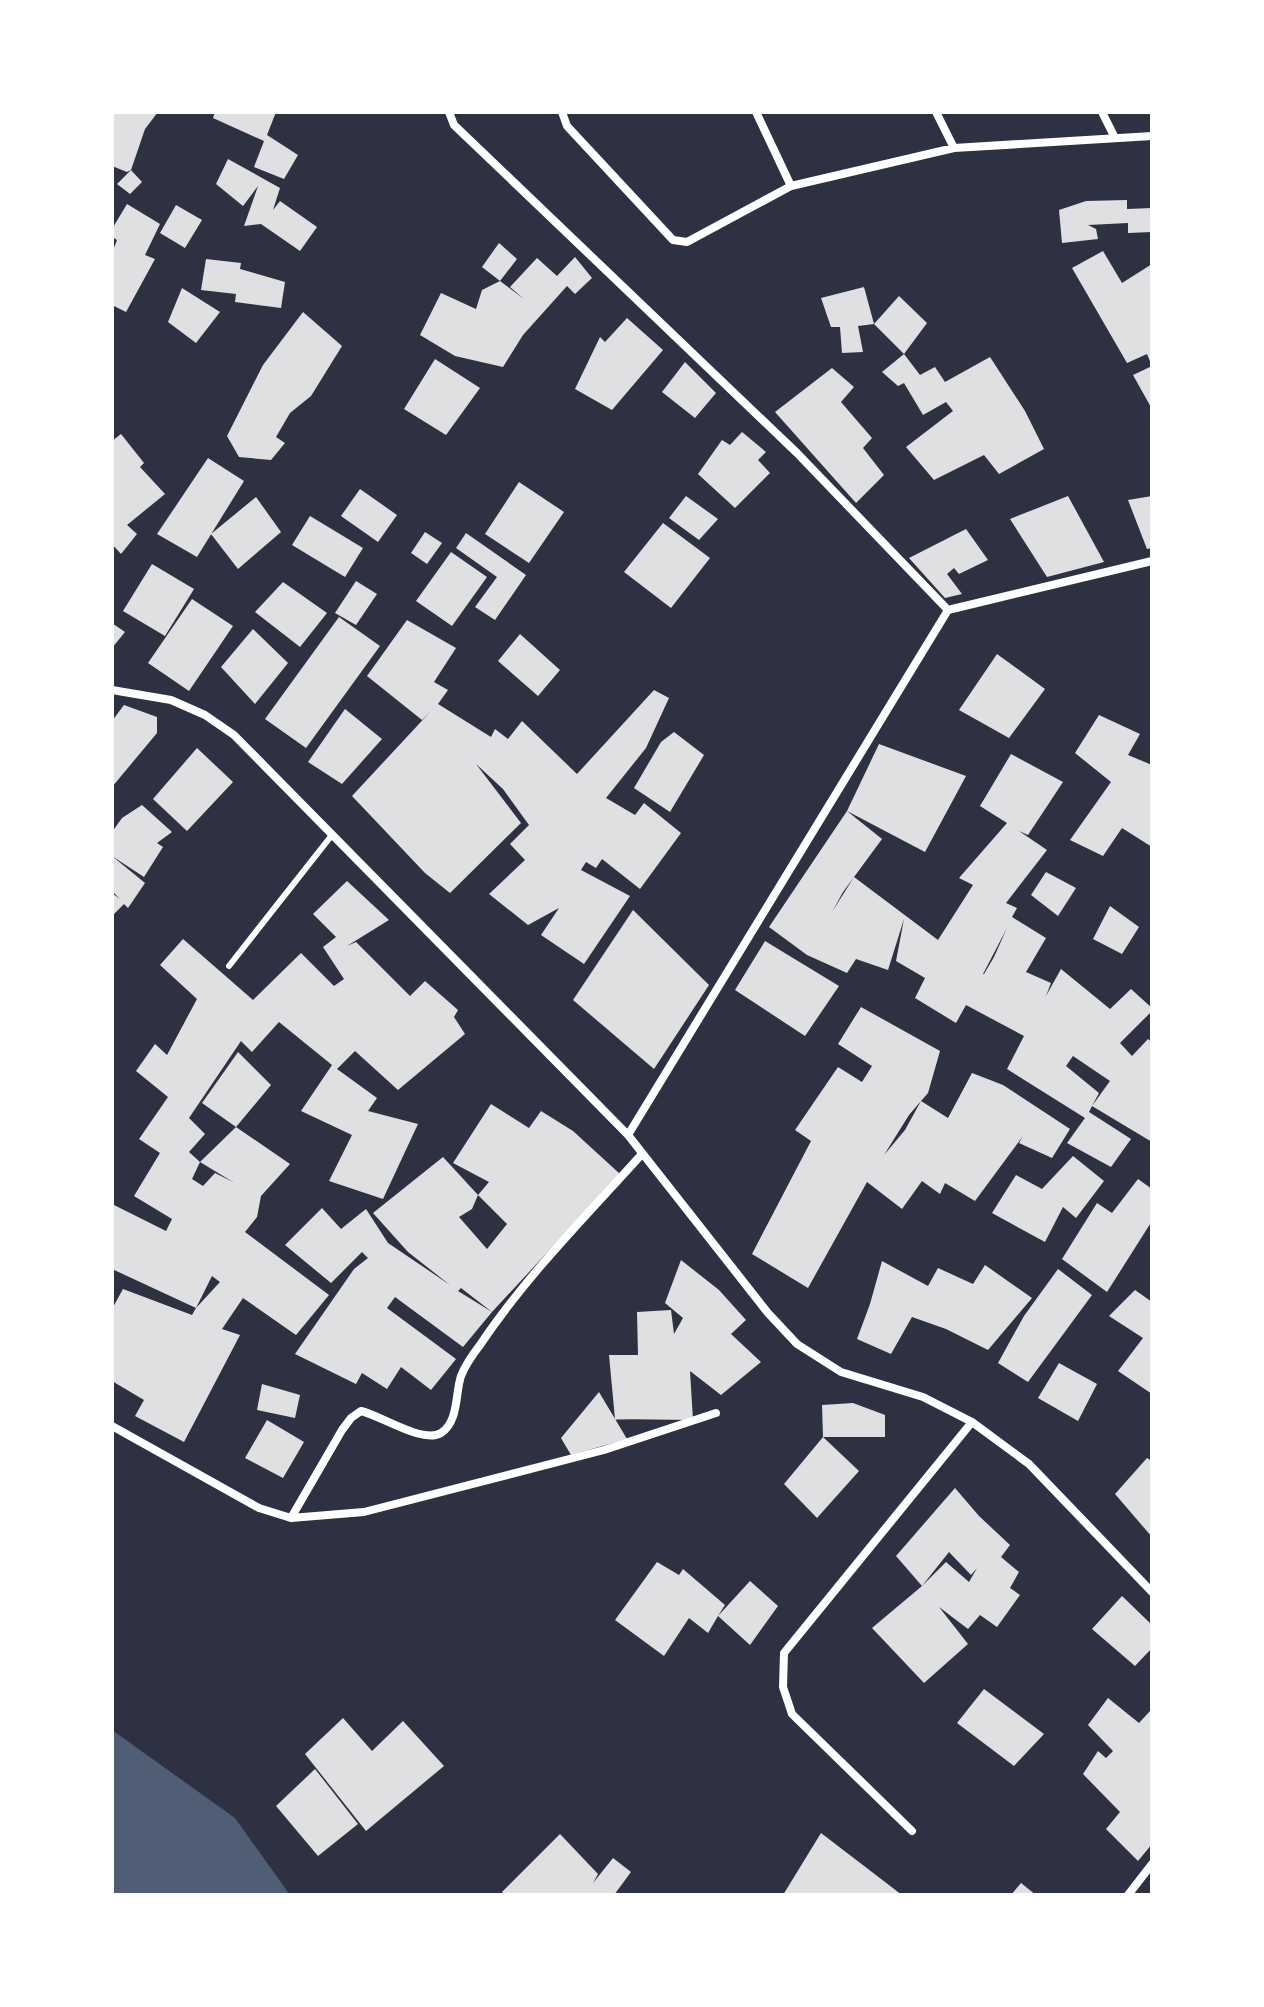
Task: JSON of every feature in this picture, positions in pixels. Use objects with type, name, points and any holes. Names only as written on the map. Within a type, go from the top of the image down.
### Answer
[{"type":"street","points":[[449,112],[454,125],[797,453],[948,610]]},
{"type":"street","points":[[562,112],[567,126],[673,240],[687,242],[791,186],[954,148],[1152,136]]},
{"type":"street","points":[[756,112],[791,186]]},
{"type":"street","points":[[936,112],[954,148]]},
{"type":"street","points":[[1102,112],[1115,138]]},
{"type":"street","points":[[628,1135],[948,610],[1152,561]]},
{"type":"street","points":[[112,690],[171,700],[205,715],[234,735],[628,1135],[768,1313],[797,1344],[841,1372],[923,1397],[972,1422],[1029,1464],[1152,1592]]},
{"type":"street","points":[[291,1518],[342,1430],[361,1411],[427,1437],[440,1434],[453,1417],[461,1376],[494,1325],[531,1275],[642,1154]]},
{"type":"street","points":[[112,1426],[259,1508],[291,1518],[364,1512],[604,1450],[716,1413]]},
{"type":"street","points":[[912,1831],[792,1714],[783,1687],[784,1653],[972,1422]]},
{"type":"street","points":[[1128,1895],[1152,1864]]},
{"type":"lane","points":[[229,966],[332,835]]},
{"type":"water","points":[[112,1730],[235,1818],[290,1895],[112,1895]]},
{"type":"building","points":[[113,112],[158,112],[145,129],[131,170],[127,172],[112,166]]},
{"type":"building","points":[[215,112],[276,112],[267,135],[298,155],[284,179],[254,167],[264,141],[213,118]]},
{"type":"building","points":[[228,159],[280,188],[273,210],[280,201],[317,227],[300,251],[261,224],[244,226],[258,186],[243,206],[216,184]]},
{"type":"building","points":[[131,170],[142,182],[130,194],[117,184]]},
{"type":"building","points":[[1127,200],[1127,209],[1152,208],[1152,232],[1128,233],[1128,223],[1088,225],[1096,229],[1098,239],[1062,243],[1059,210],[1086,201]]},
{"type":"building","points":[[127,204],[160,224],[145,255],[155,259],[126,312],[112,305],[112,253],[117,240],[112,237],[112,229]]},
{"type":"building","points":[[176,205],[202,220],[185,248],[160,233]]},
{"type":"building","points":[[499,243],[517,259],[500,281],[482,267]]},
{"type":"building","points":[[1103,251],[1122,283],[1152,264],[1152,366],[1147,354],[1127,363],[1072,268]]},
{"type":"building","points":[[575,257],[592,278],[575,294],[567,286],[523,335],[503,367],[455,356],[420,335],[441,293],[476,309],[482,290],[500,281],[524,299],[510,287],[537,258],[557,276]]},
{"type":"building","points":[[206,259],[241,263],[240,269],[285,282],[281,308],[235,302],[236,294],[201,290]]},
{"type":"building","points":[[864,287],[874,324],[858,326],[863,352],[842,353],[840,327],[831,327],[821,298]]},
{"type":"building","points":[[182,288],[220,312],[196,343],[168,322]]},
{"type":"building","points":[[899,296],[927,323],[904,354],[874,324]]},
{"type":"building","points":[[303,312],[342,346],[311,396],[290,413],[276,437],[285,443],[271,460],[239,457],[227,436],[263,365]]},
{"type":"building","points":[[627,318],[663,350],[612,410],[575,389],[600,337],[605,342]]},
{"type":"building","points":[[904,354],[920,375],[935,367],[945,382],[990,357],[1025,411],[1044,449],[999,474],[984,455],[934,480],[906,447],[953,411],[946,402],[923,415],[904,383],[898,386],[882,372]]},
{"type":"building","points":[[435,359],[480,388],[446,435],[404,409]]},
{"type":"building","points":[[685,362],[716,393],[695,418],[662,392]]},
{"type":"building","points":[[1152,366],[1152,409],[1133,375]]},
{"type":"building","points":[[832,368],[854,387],[841,402],[872,438],[863,448],[884,475],[856,503],[775,412]]},
{"type":"building","points":[[742,432],[766,452],[758,460],[770,473],[735,508],[698,474],[722,440],[730,445]]},
{"type":"building","points":[[121,434],[144,463],[140,467],[165,494],[127,525],[137,534],[121,554],[112,544],[112,441]]},
{"type":"building","points":[[208,458],[244,481],[197,557],[157,534]]},
{"type":"building","points":[[519,482],[564,512],[529,563],[485,534]]},
{"type":"building","points":[[360,489],[397,515],[378,542],[341,516]]},
{"type":"building","points":[[686,496],[718,519],[699,540],[669,518]]},
{"type":"building","points":[[1068,496],[1104,562],[1047,577],[1010,519]]},
{"type":"building","points":[[1152,496],[1152,548],[1147,549],[1128,500]]},
{"type":"building","points":[[256,497],[281,532],[238,569],[211,534]]},
{"type":"building","points":[[310,516],[363,548],[345,577],[292,545]]},
{"type":"building","points":[[663,523],[710,558],[671,608],[624,572]]},
{"type":"building","points":[[966,529],[988,560],[959,574],[954,568],[947,574],[962,594],[945,598],[909,558]]},
{"type":"building","points":[[425,532],[442,543],[427,564],[411,553]]},
{"type":"building","points":[[466,533],[526,575],[495,620],[475,607],[497,577],[456,548]]},
{"type":"building","points":[[451,552],[487,577],[452,626],[416,601]]},
{"type":"building","points":[[152,564],[194,589],[165,636],[123,611]]},
{"type":"building","points":[[356,581],[377,594],[356,625],[335,613]]},
{"type":"building","points":[[283,582],[327,613],[300,647],[255,612]]},
{"type":"building","points":[[192,599],[233,626],[189,691],[148,663]]},
{"type":"building","points":[[339,617],[380,646],[306,748],[265,719]]},
{"type":"building","points":[[407,620],[456,648],[434,682],[448,690],[438,704],[491,737],[495,729],[508,739],[522,721],[577,774],[654,690],[669,698],[646,748],[606,798],[635,815],[644,803],[681,833],[640,889],[602,859],[596,868],[586,862],[581,870],[630,896],[584,964],[541,935],[559,908],[528,925],[489,894],[525,860],[510,844],[529,825],[503,789],[476,764],[521,823],[450,893],[425,873],[352,796],[431,711],[422,720],[367,676]]},
{"type":"building","points":[[112,623],[125,632],[112,648]]},
{"type":"building","points":[[253,629],[288,663],[255,704],[221,667]]},
{"type":"building","points":[[520,634],[560,670],[538,696],[498,661]]},
{"type":"building","points":[[997,654],[1045,689],[1009,738],[959,710]]},
{"type":"building","points":[[124,705],[157,717],[157,733],[112,787],[112,721]]},
{"type":"building","points":[[345,709],[382,739],[342,784],[308,762]]},
{"type":"building","points":[[1099,715],[1140,734],[1128,755],[1152,765],[1152,847],[1122,828],[1103,856],[1070,840],[1111,782],[1075,753]]},
{"type":"building","points":[[674,732],[704,755],[670,812],[634,788],[661,742]]},
{"type":"building","points":[[879,744],[966,776],[925,852],[847,811]]},
{"type":"building","points":[[197,748],[233,782],[187,831],[153,799]]},
{"type":"building","points":[[1011,754],[1063,782],[1028,835],[1019,831],[1047,850],[1006,903],[1017,908],[1012,917],[1046,938],[1026,972],[1051,983],[1046,996],[1061,969],[1110,1009],[1131,989],[1152,1008],[1120,1043],[1132,1056],[1148,1039],[1152,1042],[1152,1142],[1092,1106],[1089,1112],[1131,1139],[1111,1167],[1067,1143],[1085,1118],[1007,1069],[1024,1036],[966,1005],[956,1023],[915,998],[925,978],[896,961],[904,919],[888,970],[856,959],[847,973],[807,955],[769,927],[847,811],[882,839],[854,877],[938,940],[973,885],[959,878],[1007,823],[980,806]],"holes":[[[1007,928],[994,957],[983,974]],[[1073,1056],[1110,1081],[1092,1106],[1099,1093],[1066,1066]]]},
{"type":"building","points":[[142,805],[172,832],[157,843],[163,847],[144,877],[112,856],[112,832],[122,818]]},
{"type":"building","points":[[112,856],[145,883],[128,908],[124,904],[112,916],[112,893],[120,899],[112,891]]},
{"type":"building","points":[[1046,872],[1076,888],[1058,916],[1031,895]]},
{"type":"building","points":[[347,881],[389,920],[347,946],[356,942],[410,996],[425,981],[458,1010],[454,1017],[465,1034],[398,1090],[355,1051],[337,1069],[377,1098],[368,1111],[418,1124],[383,1199],[329,1181],[352,1135],[301,1111],[332,1065],[279,1022],[252,1052],[241,1041],[189,1118],[205,1134],[189,1152],[200,1162],[236,1127],[290,1164],[261,1196],[257,1217],[245,1232],[329,1295],[296,1335],[243,1298],[222,1329],[240,1335],[184,1442],[135,1416],[144,1400],[112,1381],[112,1309],[123,1289],[192,1315],[196,1308],[112,1269],[112,1204],[166,1231],[172,1219],[134,1196],[160,1153],[139,1139],[168,1097],[136,1071],[155,1044],[167,1055],[197,999],[160,965],[183,939],[253,1000],[301,953],[334,986],[344,979],[323,947],[336,937],[313,914]],"holes":[[[200,1162],[233,1182],[215,1173],[203,1186],[192,1179]],[[212,1276],[220,1282],[196,1308]]]},
{"type":"building","points":[[1110,906],[1139,927],[1122,954],[1093,939]]},
{"type":"building","points":[[633,910],[709,985],[654,1069],[573,1000]]},
{"type":"building","points":[[765,941],[839,986],[805,1036],[735,990]]},
{"type":"building","points":[[861,1007],[940,1051],[928,1093],[921,1101],[948,1118],[972,1073],[1003,1085],[1070,1129],[1052,1158],[1019,1143],[1023,1136],[975,1201],[945,1183],[940,1194],[922,1181],[902,1209],[867,1182],[808,1288],[752,1254],[811,1141],[795,1130],[838,1067],[862,1082],[872,1066],[838,1044]],"holes":[[[921,1101],[905,1130],[884,1155]]]},
{"type":"building","points":[[238,1052],[271,1085],[236,1127],[202,1103]]},
{"type":"building","points":[[491,1104],[529,1128],[541,1111],[573,1131],[620,1174],[463,1347],[395,1297],[387,1308],[456,1359],[431,1390],[401,1367],[387,1389],[362,1373],[356,1384],[295,1354],[354,1269],[368,1258],[362,1252],[331,1283],[285,1245],[322,1208],[341,1229],[366,1209],[388,1243],[450,1285],[408,1252],[373,1213],[443,1157],[478,1195],[489,1182],[453,1163]],"holes":[[[478,1195],[507,1224],[487,1249],[459,1217],[472,1209]],[[461,1288],[492,1312],[458,1291]]]},
{"type":"building","points":[[1073,1156],[1104,1181],[1076,1218],[1063,1207],[1045,1242],[992,1213],[1016,1175],[1042,1189]]},
{"type":"building","points":[[1138,1179],[1152,1189],[1152,1221],[1107,1292],[1062,1259],[1097,1203],[1112,1213]]},
{"type":"building","points":[[681,1260],[719,1290],[746,1320],[731,1334],[761,1362],[721,1395],[690,1371],[693,1420],[615,1419],[609,1355],[638,1355],[637,1312],[671,1310],[674,1334],[683,1318],[665,1303]]},
{"type":"building","points":[[882,1261],[928,1286],[938,1268],[973,1284],[985,1265],[1032,1298],[988,1350],[946,1329],[912,1317],[891,1354],[857,1339]]},
{"type":"building","points":[[1058,1269],[1092,1295],[1028,1382],[998,1363],[1024,1316]]},
{"type":"building","points":[[1135,1290],[1152,1302],[1152,1394],[1118,1371],[1143,1338],[1109,1316]]},
{"type":"building","points":[[1059,1363],[1097,1384],[1078,1421],[1038,1398]]},
{"type":"building","points":[[262,1384],[300,1395],[295,1418],[257,1410]]},
{"type":"building","points":[[599,1392],[627,1439],[571,1455],[561,1438]]},
{"type":"building","points":[[853,1403],[885,1415],[885,1437],[823,1437],[822,1405]]},
{"type":"building","points":[[267,1420],[304,1442],[283,1478],[245,1458]]},
{"type":"building","points":[[823,1437],[859,1471],[817,1518],[784,1484]]},
{"type":"building","points":[[1147,1458],[1152,1461],[1152,1537],[1115,1494]]},
{"type":"building","points":[[955,1488],[1010,1545],[1001,1557],[1019,1572],[1010,1588],[1020,1595],[997,1627],[980,1615],[968,1629],[939,1607],[968,1644],[924,1683],[872,1628],[922,1586],[896,1556]],"holes":[[[949,1552],[971,1575],[977,1568],[969,1582],[946,1562],[922,1586]]]},
{"type":"building","points":[[657,1562],[679,1575],[683,1569],[725,1605],[708,1633],[689,1618],[664,1656],[615,1620]]},
{"type":"building","points":[[750,1581],[778,1606],[750,1645],[718,1616]]},
{"type":"building","points":[[1122,1596],[1152,1625],[1152,1648],[1135,1666],[1092,1629]]},
{"type":"building","points":[[984,1689],[1044,1734],[1014,1766],[957,1723]]},
{"type":"building","points":[[1108,1698],[1139,1723],[1152,1712],[1152,1844],[1138,1861],[1106,1829],[1120,1812],[1083,1774],[1098,1751],[1106,1758],[1113,1751],[1088,1725]]},
{"type":"building","points":[[343,1718],[372,1751],[403,1721],[444,1766],[366,1831],[305,1754]]},
{"type":"building","points":[[315,1769],[358,1824],[318,1856],[276,1806]]},
{"type":"building","points":[[821,1833],[902,1895],[783,1895]]},
{"type":"building","points":[[560,1834],[598,1874],[593,1883],[613,1858],[631,1872],[614,1895],[504,1895],[502,1892]]},
{"type":"building","points":[[1021,1883],[1036,1895],[1011,1895]]}]
